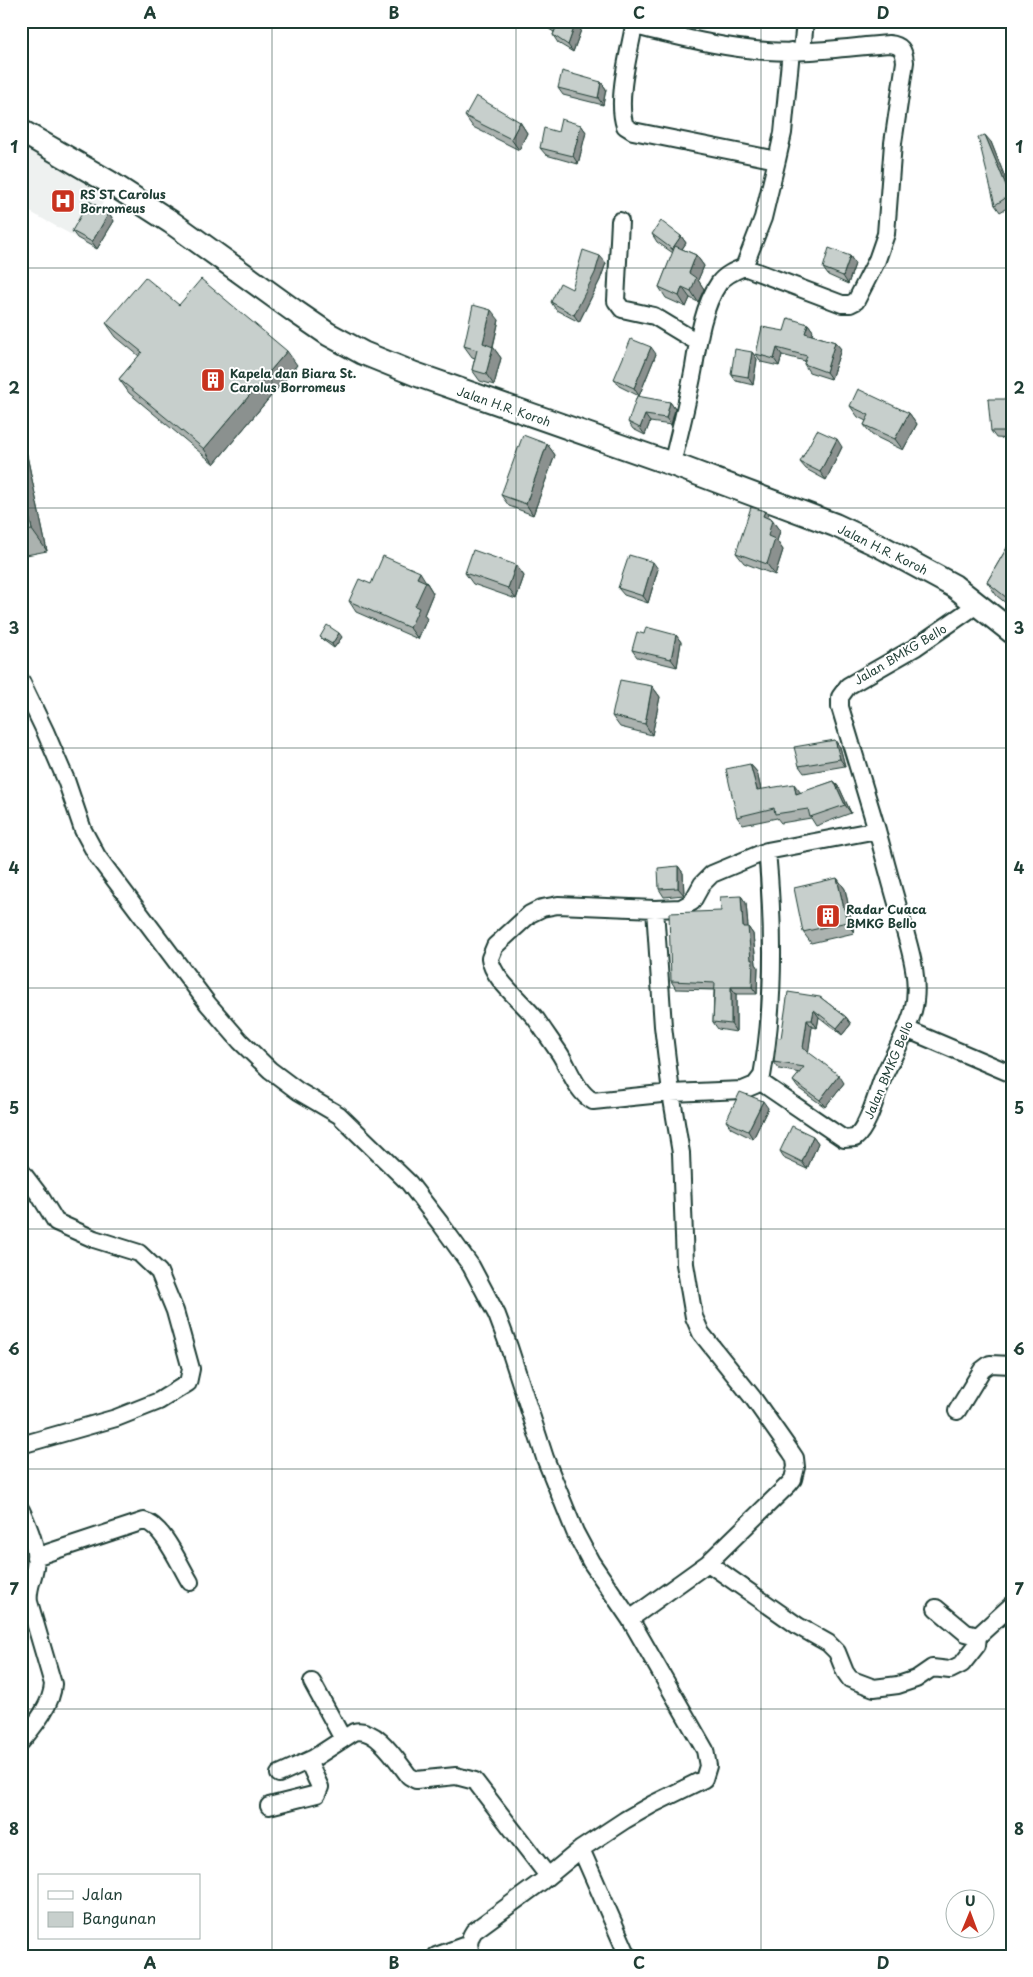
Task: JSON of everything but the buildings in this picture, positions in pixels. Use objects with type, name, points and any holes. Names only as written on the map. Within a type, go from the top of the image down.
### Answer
[{"type":"main road","name":"Jalan H.R. Koroh","points":[[21,131],[109,182],[171,222],[328,334],[363,353],[415,374],[672,464],[835,525],[954,586],[1012,632]]},
{"type":"street","points":[[744,267],[763,218],[783,133],[796,51],[806,21]]},
{"type":"street","points":[[672,464],[692,375],[697,342],[712,295],[718,284],[732,272],[744,267],[842,304],[850,304],[858,299],[886,234],[893,143],[905,62],[900,46],[889,44],[796,51],[766,51],[713,44],[635,24],[624,80],[622,113],[625,126],[628,129],[777,160]]},
{"type":"street","points":[[620,221],[616,301],[622,309],[654,316],[697,342]]},
{"type":"street","name":"Jalan BMKG Bello","points":[[759,1081],[844,1139],[855,1138],[865,1125],[913,1009],[915,979],[910,952],[877,830],[840,707],[840,697],[848,686],[916,647],[978,604]]},
{"type":"street","points":[[21,682],[49,739],[66,780],[83,830],[96,856],[202,997],[250,1053],[298,1091],[338,1115],[409,1183],[471,1266],[488,1295],[509,1347],[544,1458],[571,1523],[591,1562],[630,1619],[705,1750],[708,1771],[704,1780],[653,1804],[581,1850],[474,1931],[470,1937],[470,1950],[436,1956]]},
{"type":"street","points":[[767,851],[771,926],[771,1006],[763,1067],[759,1081],[743,1090],[671,1093],[602,1101],[590,1100],[578,1085],[535,1018],[495,972],[490,958],[496,946],[515,927],[536,910],[547,906],[592,905],[655,909],[681,908],[692,902],[702,884],[712,874],[724,868],[767,851],[877,830]]},
{"type":"street","points":[[630,1619],[708,1564],[789,1484],[793,1479],[796,1463],[791,1452],[753,1398],[701,1333],[694,1317],[685,1264],[681,1153],[662,1026],[655,909]]},
{"type":"street","points":[[906,1029],[1012,1074]]},
{"type":"street","points":[[21,1171],[40,1196],[56,1222],[94,1239],[139,1253],[158,1272],[175,1311],[191,1369],[188,1383],[159,1402],[116,1418],[21,1445]]},
{"type":"street","points":[[956,1411],[982,1370],[990,1364],[1012,1365]]},
{"type":"street","points":[[21,1510],[34,1543],[35,1566],[28,1595],[37,1632],[52,1678],[52,1689],[37,1722],[21,1742]]},
{"type":"street","points":[[35,1556],[144,1521],[150,1522],[159,1530],[190,1582]]},
{"type":"street","points":[[708,1564],[798,1626],[831,1646],[840,1657],[848,1677],[865,1686],[885,1688],[911,1681],[932,1668],[950,1670],[962,1664],[977,1645],[978,1636],[1012,1606]]},
{"type":"street","points":[[936,1608],[966,1633],[978,1636]]},
{"type":"street","points":[[312,1682],[343,1739]]},
{"type":"street","points":[[279,1774],[308,1761],[359,1730],[378,1737],[409,1776],[416,1780],[456,1776],[475,1781],[548,1876]]},
{"type":"street","points":[[269,1806],[317,1794],[320,1787],[308,1761]]},
{"type":"street","points":[[581,1850],[628,1956]]},
{"type":"shaded area","name":"RS ST Carolus Borromeus","points":[[21,143],[109,192],[98,211],[114,221],[97,249],[25,209],[21,216]]},
{"type":"place","name":"RS ST Carolus Borromeus","points":[[63,201]]},
{"type":"place","name":"Kapela dan Biara St. Carolus Borromeus","points":[[213,380]]},
{"type":"place","name":"Radar Cuaca BMKG Bello","points":[[828,916]]}]
